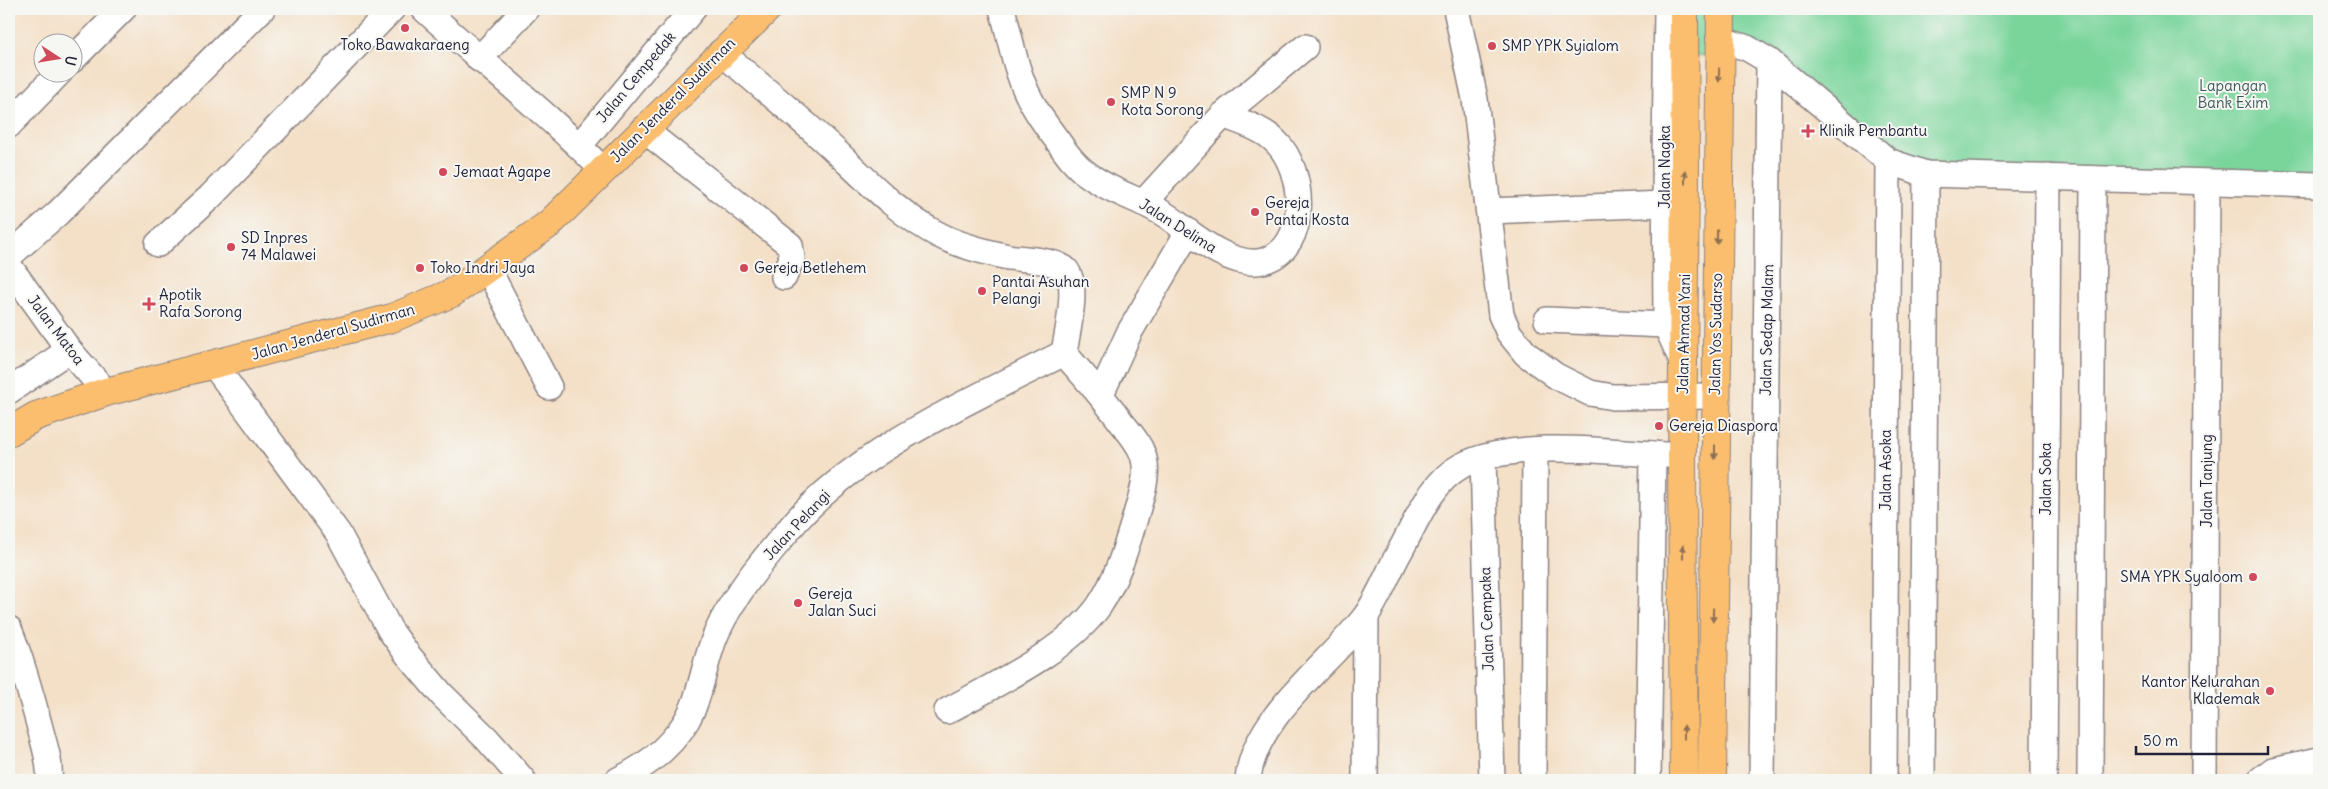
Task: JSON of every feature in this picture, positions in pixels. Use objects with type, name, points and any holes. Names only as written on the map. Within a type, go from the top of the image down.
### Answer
[{"type":"main road","name":"Jalan Jenderal Sudirman","points":[[9,432],[36,416],[106,392],[392,318],[452,293],[549,224],[721,52],[767,9]]},
{"type":"main road","name":"Jalan Ahmad Yani","points":[[1684,9],[1684,365],[1682,456],[1684,780]]},
{"type":"main road","name":"Jalan Yos Sudarso","points":[[1712,780],[1719,40],[1721,9]]},
{"type":"street","points":[[82,50],[123,9]]},
{"type":"street","points":[[9,256],[58,213],[262,9]]},
{"type":"street","points":[[158,244],[210,197],[392,9]]},
{"type":"street","points":[[424,9],[479,59],[514,87],[603,170]]},
{"type":"street","points":[[479,59],[526,9]]},
{"type":"street","name":"Jalan Cempedak","points":[[579,146],[693,9]]},
{"type":"street","name":"Jalan Delima","points":[[1002,9],[1017,66],[1030,99],[1061,145],[1089,176],[1161,211],[1220,253],[1240,260],[1264,261],[1284,246],[1296,223],[1298,184],[1288,156],[1272,138],[1223,115]]},
{"type":"street","points":[[1456,9],[1475,99],[1502,315],[1509,333],[1526,354],[1556,376],[1590,393],[1613,397],[1716,396]]},
{"type":"street","name":"Jalan Nagka","points":[[1666,325],[1667,9]]},
{"type":"street","points":[[1719,40],[1748,48],[1769,61],[1888,161],[1926,174],[2319,185]]},
{"type":"street","points":[[1143,203],[1223,115],[1305,47]]},
{"type":"street","points":[[721,52],[801,119],[884,197],[917,222],[956,243],[1008,256],[1054,264],[1066,270],[1070,278],[1072,292],[1064,352],[1101,394],[1137,442],[1142,453],[1146,469],[1142,494],[1129,537],[1110,586],[1098,606],[1082,626],[1064,641],[997,683],[946,711]]},
{"type":"street","name":"Jalan Sedap Malam","points":[[1762,780],[1769,61]]},
{"type":"street","points":[[9,125],[50,82]]},
{"type":"street","points":[[643,130],[790,245],[792,258],[784,277]]},
{"type":"street","name":"Jalan Asoka","points":[[1884,780],[1888,161]]},
{"type":"street","points":[[1922,780],[1926,174]]},
{"type":"street","name":"Jalan Soka","points":[[2044,780],[2048,177]]},
{"type":"street","points":[[2090,780],[2093,180]]},
{"type":"street","name":"Jalan Tanjung","points":[[2204,780],[2207,183]]},
{"type":"street","points":[[1489,211],[1665,204]]},
{"type":"street","points":[[1101,394],[1129,332],[1188,232]]},
{"type":"street","name":"Jalan Matoa","points":[[9,266],[70,350],[106,392]]},
{"type":"street","points":[[488,269],[549,387]]},
{"type":"street","points":[[1547,320],[1666,325],[1684,365]]},
{"type":"street","points":[[9,392],[70,350]]},
{"type":"street","name":"Jalan Pelangi","points":[[618,780],[642,768],[655,758],[674,738],[693,708],[716,633],[728,610],[792,525],[824,492],[878,454],[933,420],[1064,352]]},
{"type":"street","points":[[214,365],[338,533],[390,630],[408,655],[442,695],[487,739],[523,780]]},
{"type":"street","points":[[1248,780],[1253,752],[1263,734],[1294,696],[1366,616],[1432,493],[1460,466],[1483,458],[1535,450],[1682,456]]},
{"type":"street","points":[[1533,780],[1535,450]]},
{"type":"street","points":[[1648,780],[1653,454]]},
{"type":"street","name":"Jalan Cempaka","points":[[1483,458],[1492,780]]},
{"type":"street","points":[[1365,780],[1366,616]]},
{"type":"street","points":[[9,629],[27,680],[46,750],[50,773],[49,780]]},
{"type":"street","points":[[2260,780],[2273,770],[2319,760]]},
{"type":"green space","name":"Lapangan Bank Exim","points":[[1669,9],[2319,9],[2319,182],[1926,169],[1757,58],[1664,54]]},
{"type":"place","name":"Toko Bawakaraeng","points":[[405,28]]},
{"type":"place","name":"SMP YPK Syialom","points":[[1492,46]]},
{"type":"place","name":"SMP N 9 Kota Sorong","points":[[1111,102]]},
{"type":"place","name":"Klinik Pembantu","points":[[1808,131]]},
{"type":"place","name":"Jemaat Agape","points":[[443,172]]},
{"type":"place","name":"Gereja Pantai Kosta","points":[[1255,212]]},
{"type":"place","name":"SD Inpres 74 Malawei","points":[[231,247]]},
{"type":"place","name":"Toko Indri Jaya","points":[[420,268]]},
{"type":"place","name":"Gereja Betlehem","points":[[744,268]]},
{"type":"place","name":"Pantai Asuhan Pelangi","points":[[982,291]]},
{"type":"place","name":"Apotik Rafa Sorong","points":[[149,304]]},
{"type":"place","name":"Gereja Diaspora","points":[[1659,426]]},
{"type":"place","name":"SMA YPK Syaloom","points":[[2253,577]]},
{"type":"place","name":"Gereja Jalan Suci","points":[[798,603]]},
{"type":"place","name":"Kantor Kelurahan Klademak","points":[[2270,691]]}]
